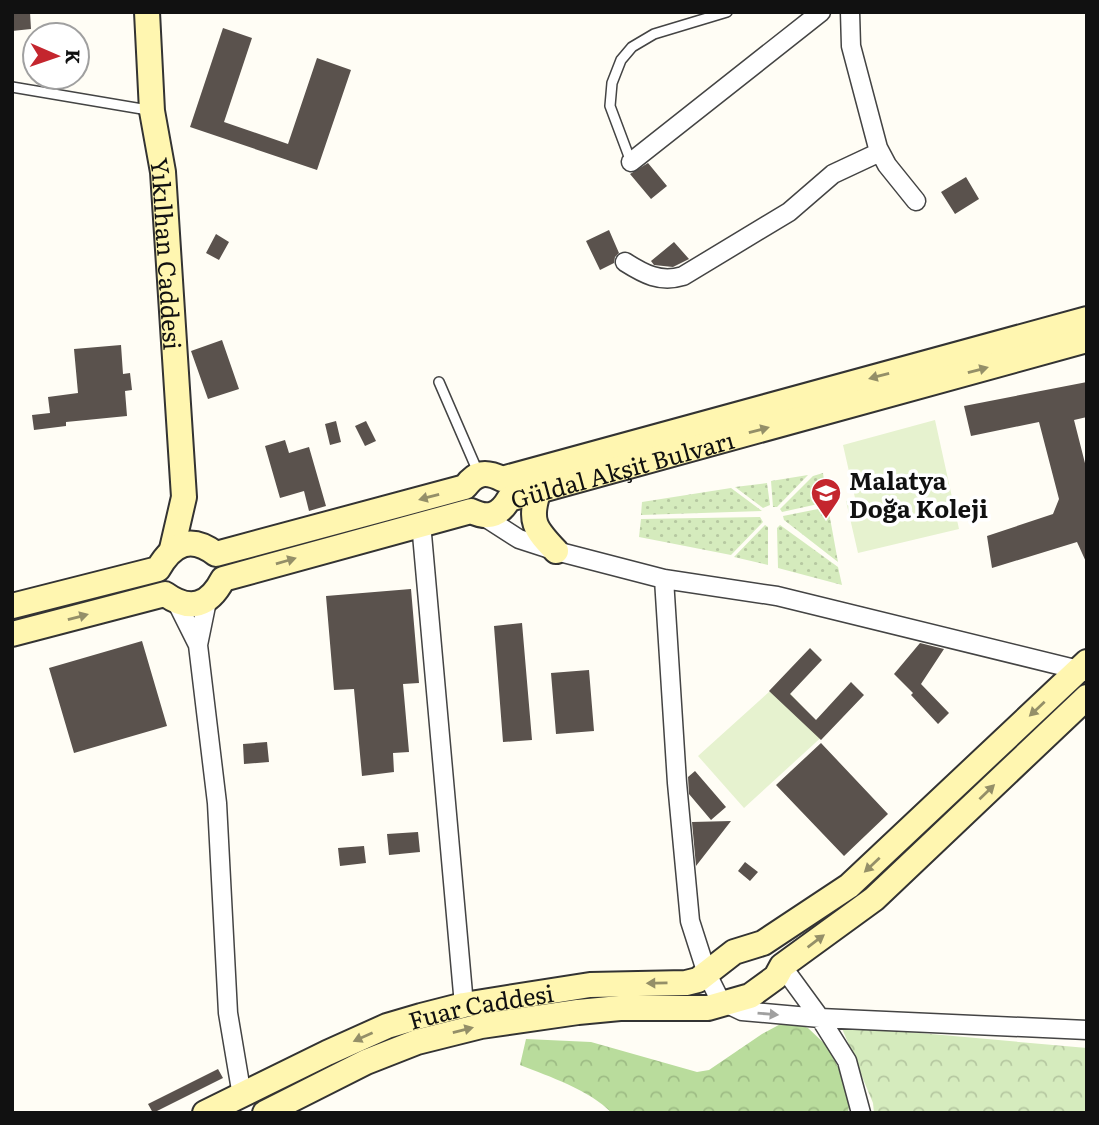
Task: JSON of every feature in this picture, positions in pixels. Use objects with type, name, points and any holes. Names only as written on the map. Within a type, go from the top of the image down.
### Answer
[{"type":"street","name":"Yıkılhan Caddesi","points":[[147,12],[152,111],[163,172],[184,497],[195,531],[209,549]]},
{"type":"street","points":[[631,162],[821,12]]},
{"type":"street","points":[[850,12],[851,46],[880,152],[916,201]]},
{"type":"street","points":[[625,261],[643,273],[664,280],[683,276],[789,212],[833,174],[880,152]]},
{"type":"street","name":"Güldal Akşit Bulvarı","points":[[223,579],[421,523],[488,496],[1087,319]]},
{"type":"street","name":"Güldal Akşit Bulvarı","points":[[12,606],[165,559],[187,544],[209,549],[488,496],[539,490],[1087,340]]},
{"type":"street","points":[[539,490],[532,510],[534,523],[548,548]]},
{"type":"street","points":[[488,496],[519,539],[548,548],[664,579],[776,596],[1084,668]]},
{"type":"street","name":"Yıkılhan Caddesi","points":[[165,559],[184,497]]},
{"type":"street","points":[[421,523],[464,1006]]},
{"type":"street","points":[[12,634],[171,599],[193,604],[207,601],[223,579],[221,566],[209,549]]},
{"type":"street","points":[[165,559],[171,599],[198,645]]},
{"type":"street","points":[[664,579],[677,783],[690,921],[707,974],[718,996],[725,1003],[743,1011],[820,1018],[1087,1030]]},
{"type":"street","points":[[207,601],[198,645],[217,803],[228,1013],[242,1096]]},
{"type":"street","name":"Fuar Caddesi","points":[[205,1113],[327,1052],[387,1026],[464,1006],[590,985],[687,983],[698,980],[734,952],[763,943],[849,886],[1084,668]]},
{"type":"street","points":[[265,1113],[338,1075],[390,1052],[481,1026],[620,1008],[708,1008],[750,996],[776,977],[782,966],[874,899],[1087,697]]},
{"type":"street","points":[[694,938],[707,950],[718,953],[734,952]]},
{"type":"street","points":[[763,943],[778,950],[782,966],[847,1061],[861,1113]]},
{"type":"lane","points":[[631,162],[610,106],[612,83],[621,60],[632,47],[654,34],[727,12]]},
{"type":"lane","points":[[12,86],[152,111]]},
{"type":"lane","points":[[439,382],[488,496]]},
{"type":"lane","points":[[855,1113],[856,1091]]},
{"type":"green space","points":[[935,420],[959,529],[858,553],[846,501],[855,498],[843,445]]},
{"type":"green space","points":[[823,473],[827,502],[782,512],[780,509],[813,476]]},
{"type":"green space","points":[[808,475],[777,507],[773,507],[771,481]]},
{"type":"green space","points":[[767,483],[770,505],[763,508],[735,487]]},
{"type":"green space","points":[[731,488],[762,511],[641,515],[642,502]]},
{"type":"green space","points":[[828,507],[838,562],[784,520],[783,516]]},
{"type":"green space","points":[[760,517],[763,522],[731,555],[639,537],[641,519]]},
{"type":"green space","points":[[765,525],[768,527],[768,565],[734,557]]},
{"type":"green space","points":[[780,525],[838,567],[842,585],[778,568],[777,528]]},
{"type":"green space","points":[[780,682],[826,733],[744,808],[698,756]]},
{"type":"green space","points":[[788,1020],[808,1028],[828,1047],[851,1093],[848,1113],[612,1113],[580,1090],[520,1065],[526,1039],[591,1042],[697,1072],[709,1070]]},
{"type":"green space","points":[[841,1026],[1087,1048],[1087,1113],[874,1113],[873,1103]]},
{"type":"building","points":[[12,12],[30,12],[31,21],[21,21],[21,30],[12,31]]},
{"type":"building","points":[[223,28],[252,38],[224,122],[288,144],[317,58],[351,70],[317,170],[190,127]]},
{"type":"building","points":[[648,163],[667,186],[651,199],[630,174]]},
{"type":"building","points":[[966,177],[979,199],[955,214],[941,192]]},
{"type":"building","points":[[609,230],[619,253],[614,263],[600,270],[586,241]]},
{"type":"building","points":[[216,234],[229,242],[219,260],[206,253]]},
{"type":"building","points":[[674,242],[689,259],[673,267],[654,265],[651,261]]},
{"type":"building","points":[[222,340],[239,389],[208,399],[191,351]]},
{"type":"building","points":[[121,345],[123,374],[130,373],[132,390],[125,391],[127,416],[66,422],[66,426],[34,430],[32,415],[50,413],[48,397],[78,393],[74,349]]},
{"type":"building","points":[[1087,382],[1087,417],[1074,420],[1087,471],[1087,564],[1077,542],[992,568],[987,536],[1053,514],[1059,499],[1039,422],[971,436],[964,406]]},
{"type":"building","points":[[336,421],[341,442],[330,445],[325,424]]},
{"type":"building","points":[[366,421],[376,441],[365,446],[355,426]]},
{"type":"building","points":[[285,440],[289,453],[309,447],[326,506],[309,511],[304,491],[280,498],[265,446]]},
{"type":"building","points":[[411,589],[419,683],[403,684],[409,752],[393,753],[394,772],[362,776],[354,689],[334,690],[326,596]]},
{"type":"building","points":[[522,623],[532,740],[503,742],[494,626]]},
{"type":"building","points":[[142,641],[167,726],[74,753],[49,668]]},
{"type":"building","points":[[920,643],[944,649],[921,684],[949,713],[938,724],[894,674]]},
{"type":"building","points":[[810,648],[822,660],[790,694],[816,720],[851,682],[864,695],[821,740],[769,691]]},
{"type":"building","points":[[589,670],[594,731],[556,734],[551,673]]},
{"type":"building","points":[[267,742],[269,762],[244,764],[243,744]]},
{"type":"building","points":[[821,743],[888,814],[844,856],[776,785]]},
{"type":"building","points":[[695,771],[726,807],[711,820],[689,794],[688,777]]},
{"type":"building","points":[[731,821],[696,866],[692,822]]},
{"type":"building","points":[[418,832],[420,852],[389,855],[387,834]]},
{"type":"building","points":[[364,846],[366,863],[340,866],[338,848]]},
{"type":"building","points":[[745,862],[758,872],[750,881],[738,871]]},
{"type":"building","points":[[218,1069],[223,1078],[153,1113],[148,1104]]},
{"type":"place","name":"Malatya Doğa Koleji","points":[[826,520]]}]
